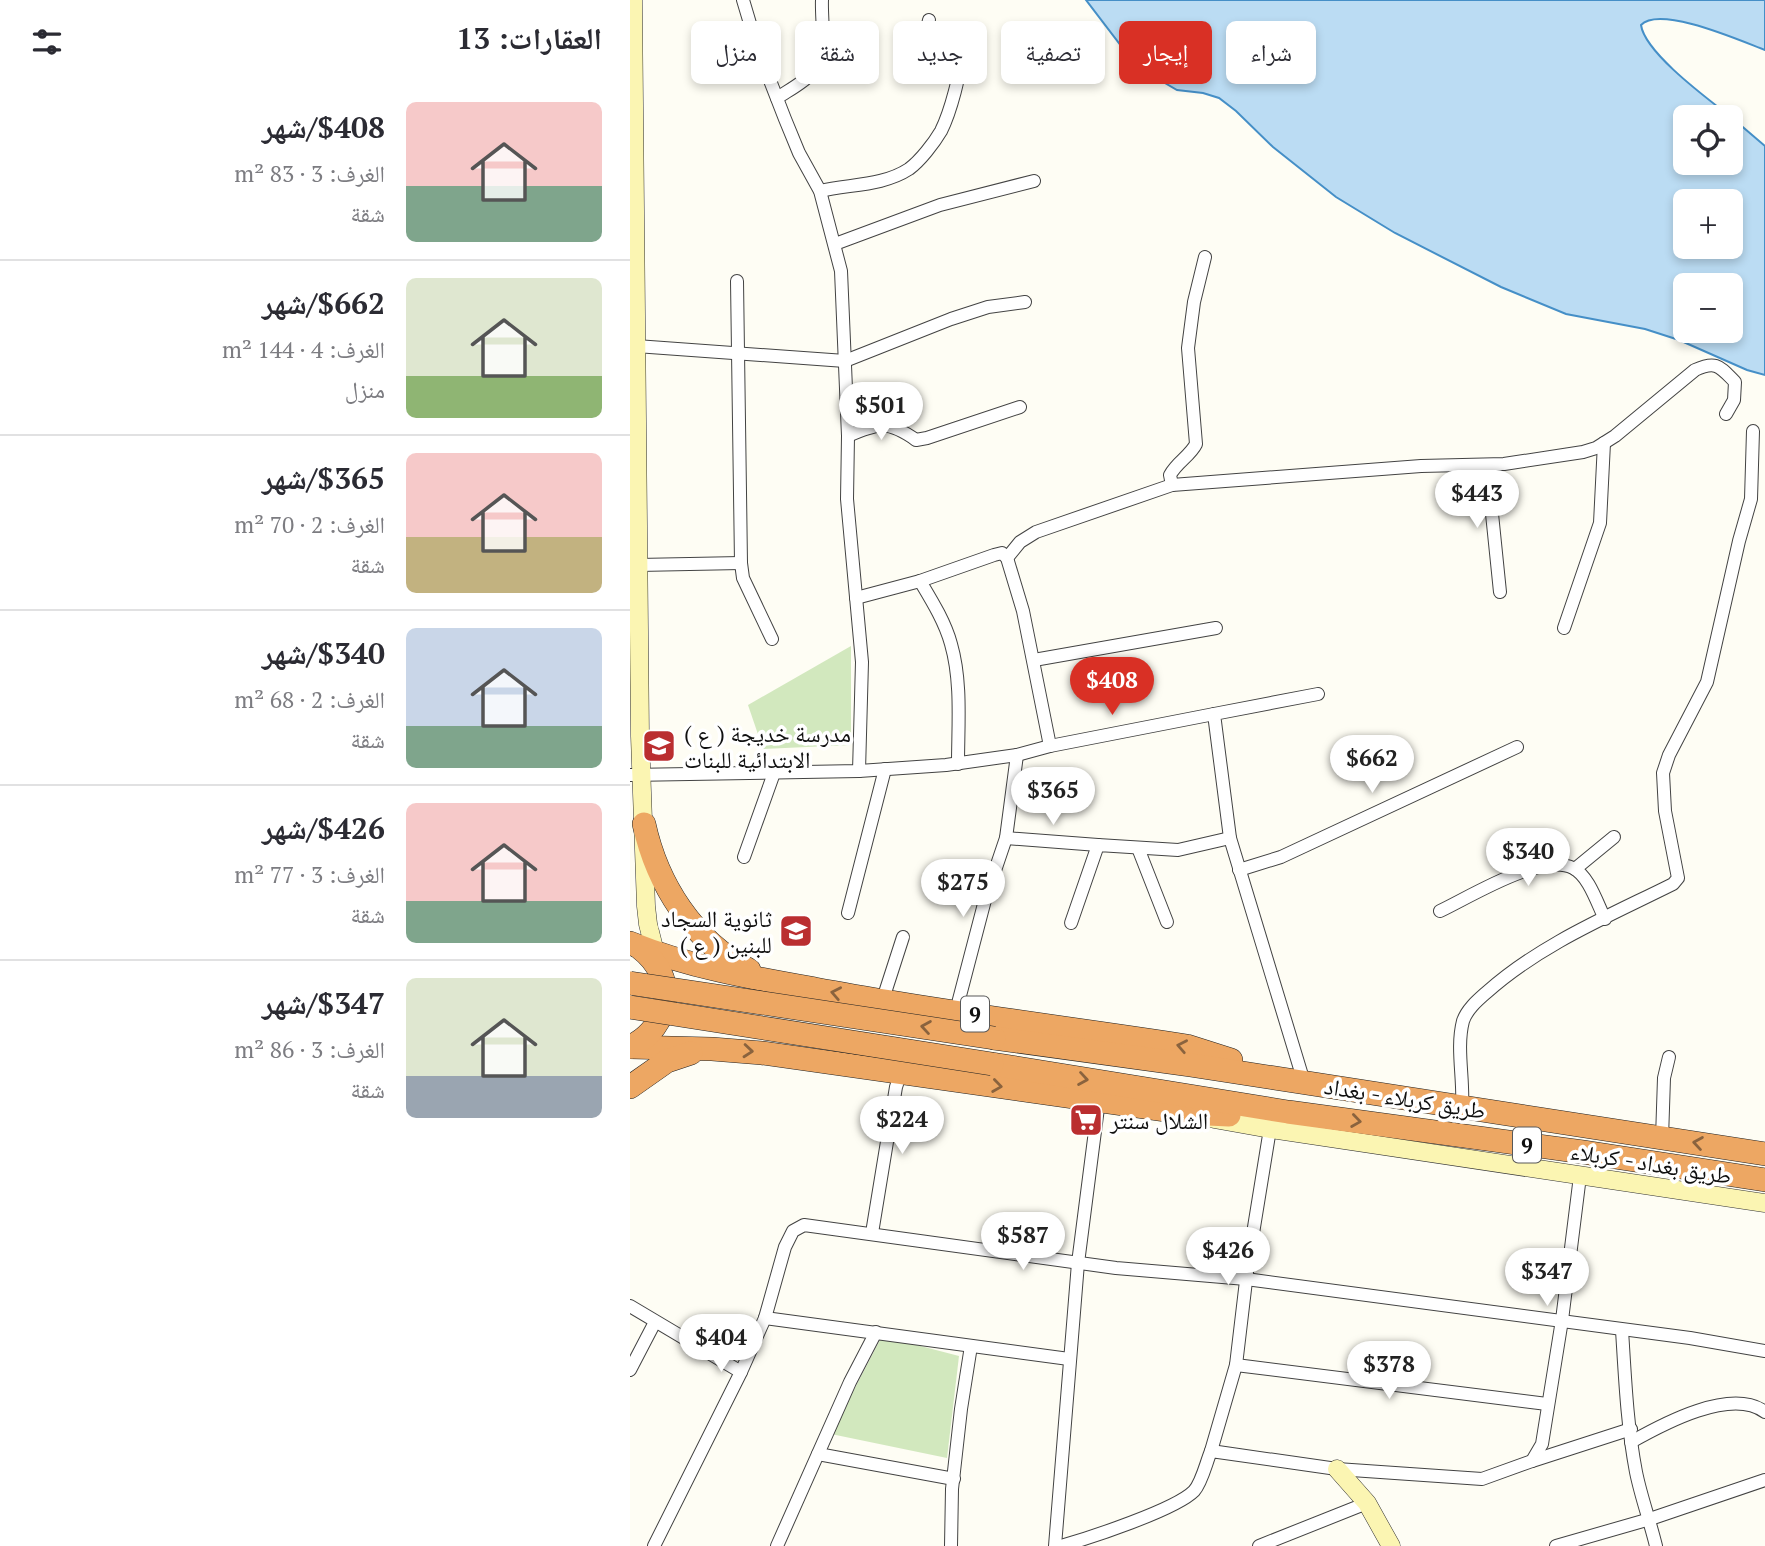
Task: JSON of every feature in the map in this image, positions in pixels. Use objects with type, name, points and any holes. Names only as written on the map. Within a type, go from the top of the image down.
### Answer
[{"type":"highway","points":[[644,824],[658,872],[666,888],[693,924],[724,954],[741,966],[778,982]]},
{"type":"highway","name":"9","points":[[630,943],[655,953],[778,982],[882,1002],[1187,1046],[1298,1082]]},
{"type":"highway","name":"9","points":[[630,943],[650,957],[663,977],[665,1001],[658,1024],[641,1042],[630,1047]]},
{"type":"highway","name":"9","points":[[630,983],[1298,1082]]},
{"type":"highway","name":"9","points":[[630,1007],[1288,1112]]},
{"type":"highway","name":"9","points":[[630,1047],[762,1053],[1187,1114],[1288,1112]]},
{"type":"highway","points":[[630,1087],[667,1061],[692,1052],[712,1049]]},
{"type":"highway","name":"طريق كربلاء - بغداد","points":[[1298,1082],[1765,1154]]},
{"type":"highway","points":[[1439,1132],[1451,1121],[1456,1106]]},
{"type":"highway","name":"طريق بغداد - كربلاء","points":[[1288,1112],[1765,1180]]},
{"type":"highway","points":[[1492,1140],[1486,1125],[1495,1112]]},
{"type":"main road","points":[[633,0],[638,565],[636,775],[644,824],[648,924],[663,977]]},
{"type":"main road","points":[[1187,1114],[1270,1129],[1765,1203]]},
{"type":"main road","points":[[1337,1469],[1367,1503],[1391,1546]]},
{"type":"street","points":[[743,0],[757,47],[799,153],[820,191],[841,271],[848,436],[847,499],[862,662],[859,771]]},
{"type":"street","points":[[778,98],[814,72],[820,64],[824,49],[822,0]]},
{"type":"street","points":[[820,191],[889,180],[912,167],[940,132],[954,93],[960,58],[957,50],[948,43],[930,37],[927,29],[929,20]]},
{"type":"street","points":[[835,244],[940,205],[1034,181]]},
{"type":"street","points":[[1172,485],[1170,475],[1176,464],[1192,452],[1196,444],[1188,348],[1194,302],[1205,257]]},
{"type":"street","points":[[737,281],[741,564],[743,578],[772,639]]},
{"type":"street","points":[[636,346],[845,361],[951,319],[988,307],[1025,302]]},
{"type":"street","points":[[1007,558],[1020,542],[1036,532],[1172,485],[1421,466],[1487,465],[1544,460],[1596,448],[1695,370],[1706,365],[1714,364],[1720,367],[1735,382],[1734,400],[1726,414]]},
{"type":"street","points":[[848,436],[869,427],[888,424],[901,429],[916,440],[1020,407]]},
{"type":"street","points":[[1456,1106],[1463,1072],[1463,1020],[1470,1008],[1526,961],[1562,939],[1673,884],[1678,878],[1665,811],[1664,773],[1669,755],[1706,682],[1751,499],[1753,430]]},
{"type":"street","points":[[1564,628],[1600,523],[1605,443]]},
{"type":"street","points":[[1487,465],[1500,592]]},
{"type":"street","points":[[856,598],[920,581],[1002,553],[1007,558],[1023,611],[1050,746]]},
{"type":"street","points":[[638,565],[741,564]]},
{"type":"street","points":[[920,581],[946,632],[957,672],[958,764]]},
{"type":"street","points":[[1034,660],[1216,628]]},
{"type":"street","points":[[636,775],[859,771],[958,764],[1017,755],[1050,746],[1318,694]]},
{"type":"street","points":[[1214,714],[1230,838],[1298,1082]]},
{"type":"street","points":[[1240,870],[1281,857],[1517,747]]},
{"type":"street","points":[[956,1011],[985,900],[1006,838],[1017,755]]},
{"type":"street","points":[[848,913],[885,769]]},
{"type":"street","points":[[744,857],[774,773]]},
{"type":"street","points":[[1575,869],[1614,837]]},
{"type":"street","points":[[1006,838],[1178,850],[1230,838]]},
{"type":"street","points":[[1071,923],[1098,845]]},
{"type":"street","points":[[1138,848],[1167,922]]},
{"type":"street","points":[[1440,911],[1513,876],[1562,864],[1575,869],[1586,881],[1605,919]]},
{"type":"street","points":[[882,1002],[903,937]]},
{"type":"street","points":[[1662,1138],[1664,1078],[1670,1057]]},
{"type":"street","points":[[872,1233],[896,1087],[901,1072]]},
{"type":"street","points":[[1055,1546],[1078,1263],[1099,1100]]},
{"type":"street","points":[[1061,1546],[1093,1541],[1181,1501],[1196,1490],[1211,1451],[1236,1365],[1245,1279],[1270,1129]]},
{"type":"street","points":[[1532,1461],[1542,1444],[1562,1320],[1580,1176]]},
{"type":"street","points":[[654,1546],[765,1318],[785,1247],[793,1231],[804,1225],[1078,1263],[1245,1279],[1562,1320],[1765,1350]]},
{"type":"street","points":[[630,1306],[741,1372]]},
{"type":"street","points":[[765,1318],[1069,1359]]},
{"type":"street","points":[[630,1370],[655,1322]]},
{"type":"street","points":[[1622,1329],[1631,1436],[1640,1491],[1656,1546]]},
{"type":"street","points":[[777,1546],[850,1382],[876,1332]]},
{"type":"street","points":[[951,1546],[961,1409],[971,1346]]},
{"type":"street","points":[[1236,1365],[1547,1404]]},
{"type":"street","points":[[1211,1451],[1337,1469],[1482,1479],[1532,1461],[1631,1436],[1728,1403],[1752,1404],[1765,1412]]},
{"type":"street","points":[[818,1454],[954,1479]]},
{"type":"street","points":[[1556,1546],[1650,1519],[1765,1480]]},
{"type":"street","points":[[1259,1546],[1367,1503]]},
{"type":"green space","points":[[851,646],[851,745],[763,749],[748,705]]},
{"type":"green space","points":[[882,1336],[959,1356],[947,1458],[831,1434]]},
{"type":"water","points":[[1086,0],[1765,0],[1765,50],[1682,22],[1651,20],[1641,25],[1645,36],[1665,62],[1716,105],[1673,105],[1673,175],[1743,175],[1743,127],[1765,146],[1765,375],[1747,370],[1686,343],[1743,343],[1743,273],[1673,273],[1673,338],[1645,329],[1566,314],[1501,287],[1395,233],[1336,197],[1273,147],[1219,98],[1177,90],[1167,84],[1212,84],[1212,21],[1119,21],[1119,43],[1105,21],[1102,21]]},
{"type":"place","name":"مدرسة خديجة ( ع ) الابتدائية للبنات","points":[[659,746]]},
{"type":"place","name":"ثانوية السجاد ( ع ) للبنين","points":[[796,931]]},
{"type":"place","name":"الشلال سنتر","points":[[1086,1120]]}]
